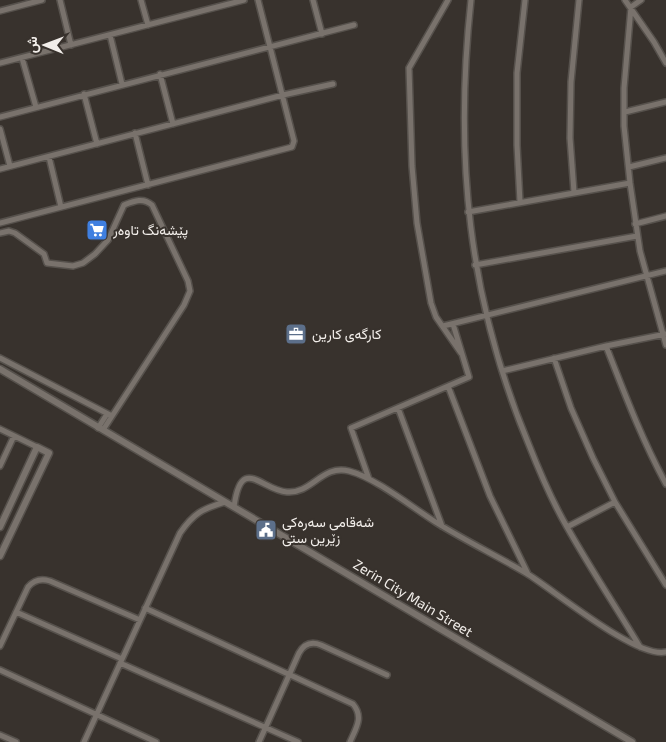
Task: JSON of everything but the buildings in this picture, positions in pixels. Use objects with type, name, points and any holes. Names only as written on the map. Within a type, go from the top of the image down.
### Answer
[{"type":"street","points":[[8,0],[10,8]]},
{"type":"street","points":[[0,11],[42,0]]},
{"type":"street","points":[[60,0],[71,45]]},
{"type":"street","points":[[141,0],[148,25]]},
{"type":"street","points":[[0,63],[244,0]]},
{"type":"street","points":[[0,223],[292,147],[294,141],[258,0]]},
{"type":"street","points":[[313,0],[322,34]]},
{"type":"street","points":[[448,0],[410,68],[412,166],[417,223],[431,303],[436,317],[462,353]]},
{"type":"street","points":[[471,0],[465,52],[464,162],[475,265],[486,316],[517,418],[543,478],[567,527],[640,647]]},
{"type":"street","points":[[520,202],[517,73],[524,0]]},
{"type":"street","points":[[574,192],[570,138],[571,82],[579,0]]},
{"type":"street","points":[[625,0],[666,63]]},
{"type":"street","points":[[641,0],[631,7],[626,58],[624,112],[628,167],[637,236],[646,276],[666,345]]},
{"type":"street","points":[[0,117],[354,25]]},
{"type":"street","points":[[110,35],[122,84]]},
{"type":"street","points":[[22,58],[36,107]]},
{"type":"street","points":[[160,74],[173,124]]},
{"type":"street","points":[[0,169],[283,95],[333,84]]},
{"type":"street","points":[[84,94],[97,144]]},
{"type":"street","points":[[624,112],[666,102]]},
{"type":"street","points":[[0,128],[10,166]]},
{"type":"street","points":[[135,133],[148,185]]},
{"type":"street","points":[[49,157],[62,207]]},
{"type":"street","points":[[628,167],[666,158]]},
{"type":"street","points":[[468,212],[630,183]]},
{"type":"street","points":[[0,233],[9,231],[16,233],[44,254],[47,263],[72,266],[83,263],[102,248],[108,240],[124,205],[138,200],[152,205],[188,281],[190,291],[184,305],[101,429]]},
{"type":"street","points":[[635,224],[666,216]]},
{"type":"street","points":[[475,265],[637,236]]},
{"type":"street","points":[[443,326],[666,272]]},
{"type":"street","points":[[370,480],[351,428],[469,377],[453,324]]},
{"type":"street","points":[[502,371],[664,334]]},
{"type":"street","points":[[606,346],[654,462],[666,484]]},
{"type":"street","points":[[0,358],[109,415]]},
{"type":"street","points":[[554,358],[571,408],[593,458],[615,502],[666,585]]},
{"type":"street","name":"Zerin City Main Street","points":[[0,369],[632,742]]},
{"type":"street","points":[[448,386],[490,496],[528,574]]},
{"type":"street","points":[[398,408],[442,526]]},
{"type":"street","points":[[0,429],[49,453],[0,556]]},
{"type":"street","points":[[0,466],[14,436]]},
{"type":"street","points":[[0,527],[38,447]]},
{"type":"street","points":[[234,507],[236,489],[244,480],[249,478],[260,480],[281,491],[288,492],[302,489],[322,475],[335,470],[350,472],[370,480],[442,526],[528,574],[594,621],[640,647],[651,651],[666,652]]},
{"type":"street","points":[[84,742],[174,546],[187,524],[205,508],[226,501]]},
{"type":"street","points":[[567,527],[615,502]]},
{"type":"street","points":[[0,646],[31,583],[35,581],[45,580],[140,620]]},
{"type":"street","points":[[145,608],[353,704],[357,708],[359,720],[350,742]]},
{"type":"street","points":[[16,612],[298,742]]},
{"type":"street","points":[[260,742],[301,649],[312,643],[387,675]]},
{"type":"street","points":[[0,670],[156,742]]},
{"type":"street","points":[[0,735],[16,742]]},
{"type":"place","name":"پێشەنگ تاوەر","points":[[97,230]]},
{"type":"place","name":"کارگەی کارین","points":[[296,334]]},
{"type":"place","name":"شەقامی سەرەکی زێرین ستی","points":[[266,530]]}]
